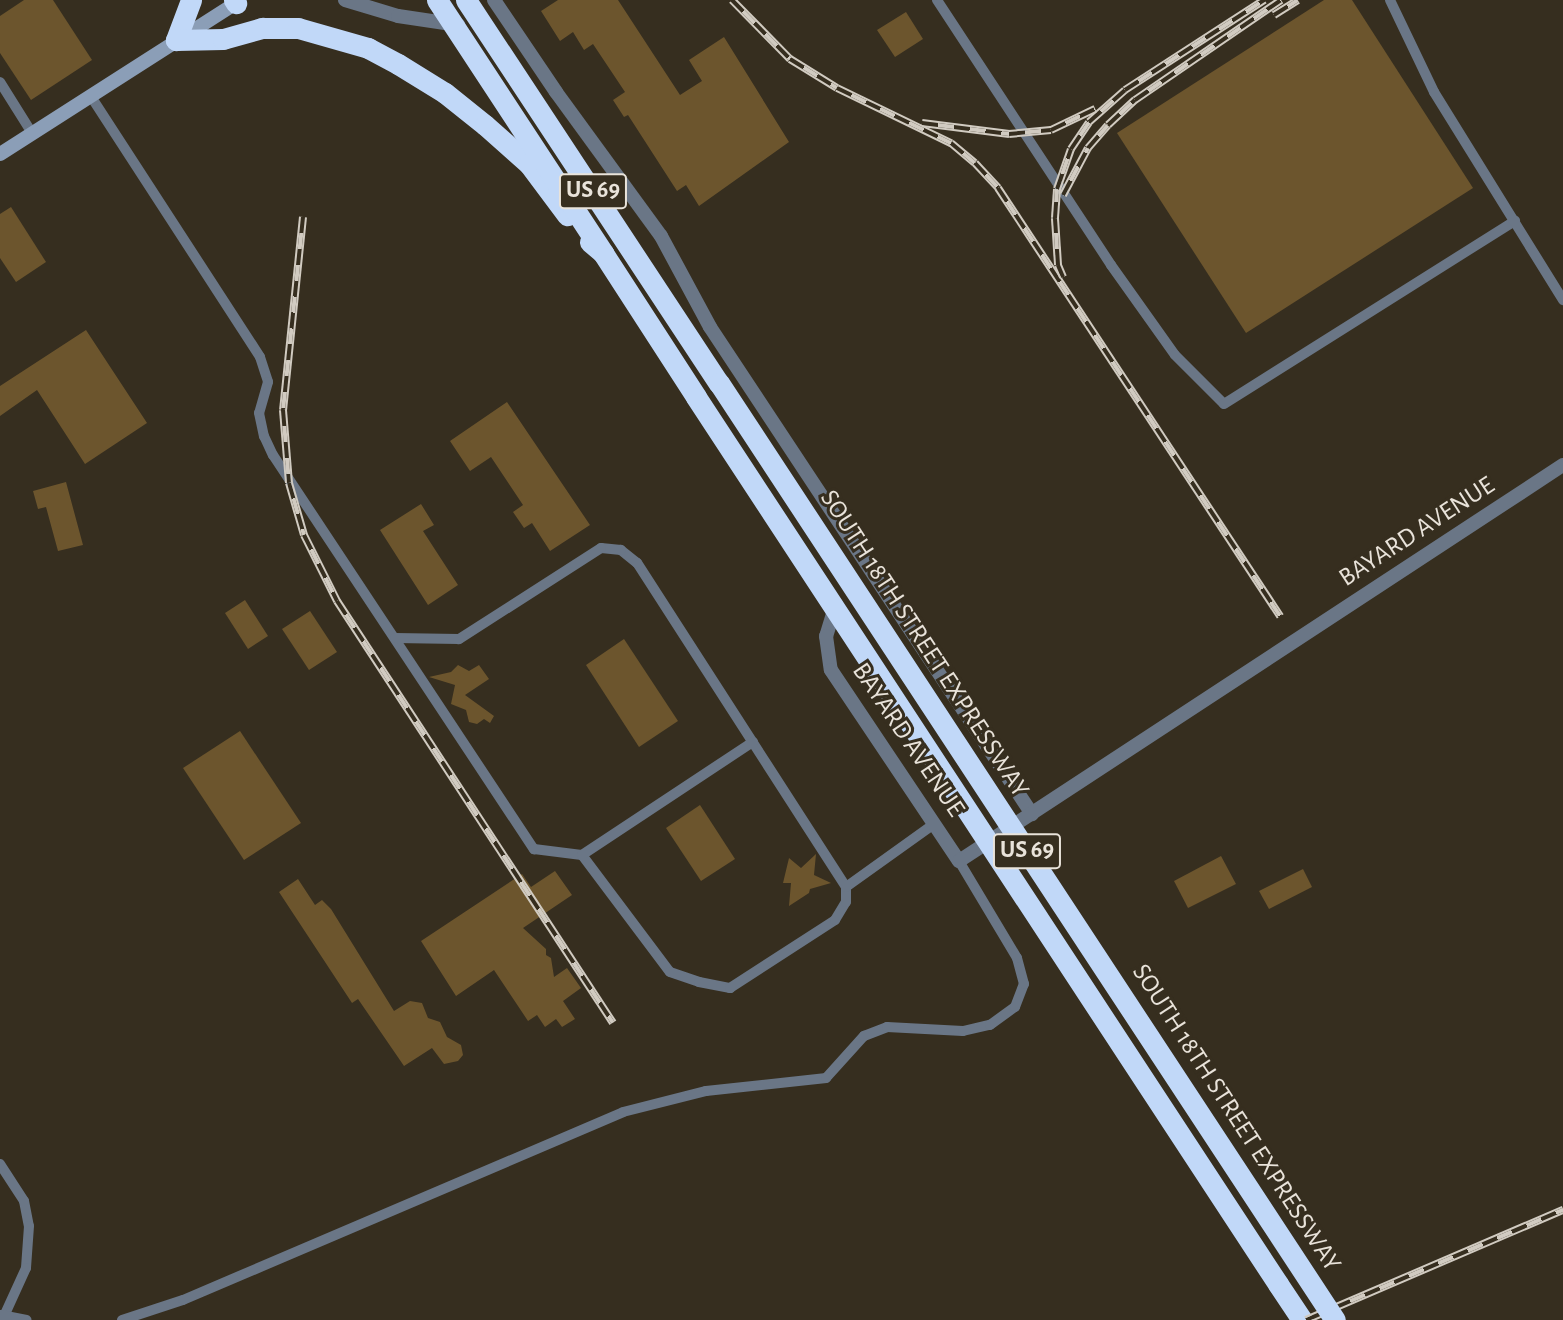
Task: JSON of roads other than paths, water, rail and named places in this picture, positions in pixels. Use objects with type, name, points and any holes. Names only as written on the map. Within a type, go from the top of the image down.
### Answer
[{"type":"highway","points":[[191,0],[176,40],[223,39],[262,28],[298,28],[368,48],[398,64],[445,93],[529,164],[579,232],[603,253]]},
{"type":"highway","name":"SOUTH 18TH STREET EXPRESSWAY","points":[[437,0],[1278,1284]]},
{"type":"highway","name":"SOUTH 18TH STREET EXPRESSWAY","points":[[466,0],[1335,1320]]},
{"type":"highway","points":[[1278,1284],[1302,1320]]},
{"type":"highway","name":"US 69","points":[[1278,1284],[1290,1320]]},
{"type":"main road","points":[[0,154],[235,1]]},
{"type":"street","name":"BAYARD AVENUE","points":[[345,0],[388,14],[462,26],[837,607],[827,636],[831,670],[959,861],[1563,465]]},
{"type":"street","points":[[494,0],[556,92],[661,236],[710,327],[1032,814]]},
{"type":"lane","points":[[937,0],[1111,265],[1175,355],[1224,404],[1514,221]]},
{"type":"lane","points":[[1390,0],[1434,92],[1563,300]]},
{"type":"lane","points":[[0,82],[32,133]]},
{"type":"lane","points":[[90,95],[260,357],[268,382],[259,413],[264,436],[534,849],[582,855],[752,742]]},
{"type":"lane","points":[[396,638],[459,639],[601,548],[621,550],[637,563],[846,887],[846,902],[835,920],[730,988],[670,972],[582,855]]},
{"type":"lane","points":[[846,887],[934,824]]},
{"type":"lane","points":[[122,1320],[183,1300],[623,1112],[706,1091],[826,1078],[864,1037],[887,1027],[963,1031],[990,1025],[1015,1007],[1024,984],[1017,958],[959,861]]},
{"type":"lane","points":[[0,1164],[24,1201],[29,1226],[26,1268],[3,1315],[27,1320]]},
{"type":"railway","points":[[732,0],[790,59],[837,88],[951,143],[975,163],[998,188],[1280,616]]},
{"type":"railway","points":[[1063,277],[1058,265],[1055,218],[1057,189],[1071,149],[1089,122],[1125,90],[1264,0]]},
{"type":"railway","points":[[1063,195],[1088,148],[1135,100],[1281,0]]},
{"type":"railway","points":[[1274,15],[1298,0]]},
{"type":"railway","points":[[922,123],[1009,134],[1051,130],[1095,109]]},
{"type":"railway","points":[[303,217],[283,410],[289,483],[304,535],[337,601],[613,1023]]},
{"type":"railway","points":[[1306,1320],[1563,1210]]}]
